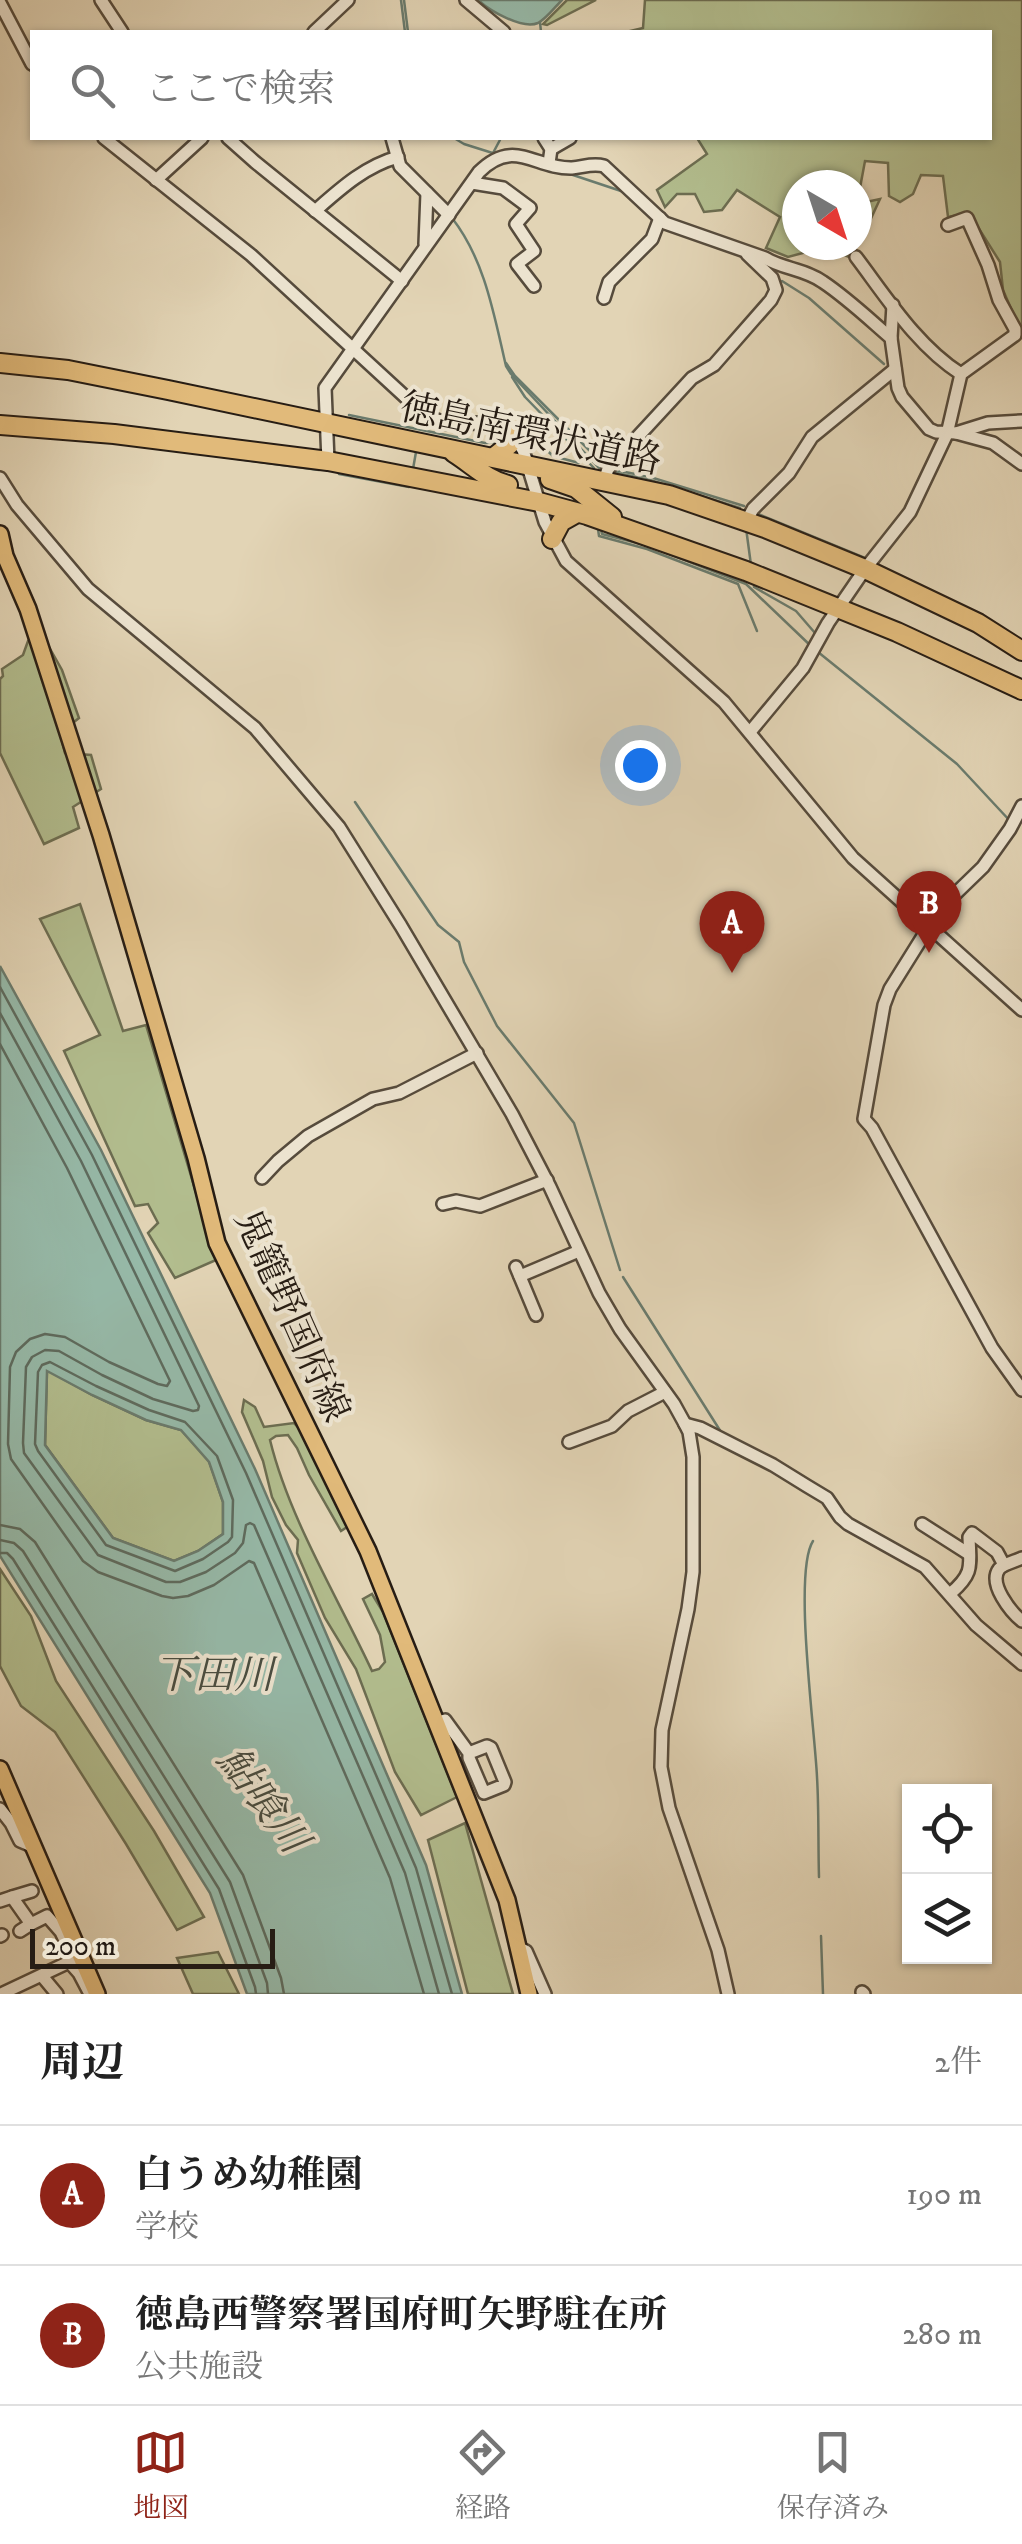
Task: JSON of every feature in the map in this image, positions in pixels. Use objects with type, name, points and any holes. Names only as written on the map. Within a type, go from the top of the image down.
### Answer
[{"type":"highway","name":"徳島南環状道路","points":[[0,363],[68,370],[669,495],[866,569],[978,624],[1022,651]]},
{"type":"highway","name":"徳島南環状道路","points":[[0,425],[114,434],[328,461],[539,502],[746,570],[1022,690]]},
{"type":"highway","points":[[494,457],[509,444],[505,429]]},
{"type":"highway","points":[[440,446],[472,464],[488,479],[517,488],[539,502]]},
{"type":"highway","points":[[528,464],[549,478],[576,488],[628,530]]},
{"type":"highway","points":[[552,539],[561,522],[578,513]]},
{"type":"main road","name":"鬼籠野国府線","points":[[0,534],[101,835],[217,1242],[368,1551],[507,1900],[529,1994]]},
{"type":"main road","points":[[0,1770],[34,1847],[74,1960],[93,1994]]},
{"type":"street","points":[[101,0],[121,30]]},
{"type":"street","points":[[316,30],[348,0]]},
{"type":"street","points":[[466,0],[502,30]]},
{"type":"street","points":[[0,3],[30,60]]},
{"type":"street","points":[[106,140],[251,255],[426,416],[448,424],[479,423],[505,429],[518,439],[552,539],[566,562],[724,702],[853,858],[1022,1010]]},
{"type":"street","points":[[156,180],[200,140]]},
{"type":"street","points":[[230,140],[402,281]]},
{"type":"street","points":[[393,140],[400,166],[449,215]]},
{"type":"street","points":[[328,461],[325,388],[472,183],[486,165],[504,156],[548,150],[568,168],[604,166],[666,222],[776,265],[801,270],[823,282],[891,338]]},
{"type":"street","points":[[315,212],[378,162],[398,157]]},
{"type":"street","points":[[472,183],[503,188],[530,208],[516,224],[534,251],[517,264],[534,286]]},
{"type":"street","points":[[425,247],[427,193]]},
{"type":"street","points":[[604,298],[609,282],[652,239],[660,218]]},
{"type":"street","points":[[750,732],[804,668],[838,609],[910,512],[951,434],[961,374],[1015,334],[967,218],[948,225]]},
{"type":"street","points":[[604,481],[608,469],[692,378],[714,366],[771,300],[776,290],[772,278],[744,252]]},
{"type":"street","points":[[858,260],[939,360],[961,374]]},
{"type":"street","points":[[893,305],[891,338],[895,369],[902,397],[918,418],[929,430],[994,442],[1022,464]]},
{"type":"street","points":[[746,522],[788,473],[812,437],[895,369]]},
{"type":"street","points":[[951,434],[980,424],[1022,421]]},
{"type":"street","points":[[0,478],[17,505],[88,589],[255,728],[339,827],[373,878],[547,1180],[598,1293],[685,1424],[693,1457],[693,1572],[662,1730],[661,1766],[669,1808],[731,1992]]},
{"type":"street","points":[[1022,806],[983,866],[951,898],[890,988],[864,1119],[992,1348],[1022,1390]]},
{"type":"street","points":[[262,1178],[308,1136],[374,1099],[399,1093],[476,1053]]},
{"type":"street","points":[[443,1204],[456,1201],[480,1206],[547,1180]]},
{"type":"street","points":[[536,1315],[518,1272],[580,1251]]},
{"type":"street","points":[[569,1442],[612,1426],[628,1411],[664,1392]]},
{"type":"street","points":[[685,1424],[773,1465],[827,1498],[848,1524],[925,1566],[976,1625],[1022,1664]]},
{"type":"street","points":[[922,1524],[970,1554]]},
{"type":"street","points":[[950,1594],[966,1580],[972,1533],[997,1552],[1004,1565]]},
{"type":"street","points":[[1022,1558],[997,1572],[1005,1604],[1022,1621]]},
{"type":"street","points":[[436,1723],[445,1720],[469,1752]]},
{"type":"street","points":[[0,1809],[20,1840],[34,1847]]},
{"type":"street","points":[[32,1891],[6,1899],[26,1928],[47,1916],[61,1932],[74,1960]]},
{"type":"street","points":[[58,1941],[74,1960]]},
{"type":"street","points":[[519,1948],[526,1951],[545,1994]]},
{"type":"street","points":[[0,1994],[74,1960]]},
{"type":"street","points":[[42,1976],[58,1994]]},
{"type":"shaded area","points":[[567,0],[596,0],[543,24]]},
{"type":"shaded area","points":[[645,0],[1022,0],[1022,334],[1003,290],[1000,262],[969,213],[948,217],[943,176],[921,175],[913,194],[900,202],[889,196],[888,163],[865,161],[863,170],[782,170],[782,255],[766,248],[780,217],[737,190],[722,210],[704,212],[695,194],[677,194],[665,207],[657,190],[707,154],[698,140],[992,140],[992,30],[634,30],[643,28]]},
{"type":"shaded area","points":[[28,641],[49,647],[62,670],[79,718],[60,733],[65,753],[91,755],[101,789],[73,807],[79,828],[44,844],[0,753],[2,669],[23,655]]},
{"type":"shaded area","points":[[80,904],[123,1031],[146,1025],[216,1260],[175,1278],[148,1233],[158,1223],[148,1204],[135,1206],[64,1051],[100,1035],[40,919]]},
{"type":"shaded area","points":[[47,1370],[146,1420],[181,1430],[209,1461],[223,1502],[223,1534],[174,1561],[113,1538],[45,1445]]},
{"type":"shaded area","points":[[244,1400],[255,1407],[264,1427],[294,1423],[303,1432],[347,1527],[341,1531],[288,1435],[270,1440],[289,1499],[372,1671],[385,1662],[380,1635],[363,1599],[372,1594],[383,1612],[457,1797],[421,1815],[395,1772],[356,1669],[325,1618],[297,1553],[298,1540],[272,1497],[263,1461],[242,1412]]},
{"type":"shaded area","points":[[0,1569],[31,1616],[56,1681],[154,1831],[204,1917],[177,1930],[55,1732],[21,1706],[0,1666]]},
{"type":"shaded area","points":[[465,1823],[513,1994],[468,1994],[428,1840]]},
{"type":"shaded area","points":[[218,1952],[239,1994],[193,1994],[177,1958]]},
{"type":"water","points":[[478,0],[562,0],[538,23],[523,24]]},
{"type":"water","name":"下田川","points":[[0,966],[101,1150],[255,1469],[426,1865],[462,1994],[247,1994],[210,1893],[0,1556]],"holes":[[[47,1371],[146,1420],[181,1430],[209,1462],[223,1502],[223,1534],[174,1561],[113,1538],[45,1445]]]},
{"type":"waterway","points":[[401,0],[405,30]]},
{"type":"waterway","points":[[404,0],[408,30]]},
{"type":"waterway","points":[[540,22],[541,30]]},
{"type":"waterway","points":[[457,140],[499,155]]},
{"type":"waterway","points":[[493,153],[500,140]]},
{"type":"waterway","points":[[570,174],[624,192]]},
{"type":"waterway","points":[[452,218],[480,270],[506,366],[599,468]]},
{"type":"waterway","points":[[782,281],[809,298],[884,364]]},
{"type":"waterway","points":[[506,363],[604,465]]},
{"type":"waterway","points":[[512,377],[525,397],[594,468]]},
{"type":"waterway","points":[[349,415],[485,443],[500,442]]},
{"type":"waterway","points":[[547,450],[561,435]]},
{"type":"waterway","points":[[536,440],[553,456],[579,463]]},
{"type":"waterway","points":[[180,451],[319,470]]},
{"type":"waterway","points":[[413,469],[416,452]]},
{"type":"waterway","points":[[615,470],[744,506]]},
{"type":"waterway","points":[[612,472],[740,508]]},
{"type":"waterway","points":[[339,474],[409,487]]},
{"type":"waterway","points":[[758,514],[865,558]]},
{"type":"waterway","points":[[746,528],[751,565]]},
{"type":"waterway","points":[[598,529],[599,536],[647,549],[738,584],[757,631]]},
{"type":"waterway","points":[[601,530],[602,534],[649,546],[746,584],[812,647]]},
{"type":"waterway","points":[[754,583],[754,587],[796,611],[815,633]]},
{"type":"waterway","points":[[818,652],[957,764],[1011,822]]},
{"type":"waterway","points":[[355,802],[438,925],[459,942],[464,962],[497,1026],[574,1123],[620,1270]]},
{"type":"waterway","points":[[623,1277],[721,1432]]},
{"type":"waterway","points":[[813,1541],[807,1558],[805,1617],[817,1777],[819,1877]]},
{"type":"waterway","points":[[821,1936],[823,1994]]},
{"type":"place","name":"徳島西警察署国府町矢野駐在所","points":[[929,953]]},
{"type":"place","name":"白うめ幼稚園","points":[[732,973]]},
{"type":"water label","name":"鮎喰川","points":[[264,1799]]}]
